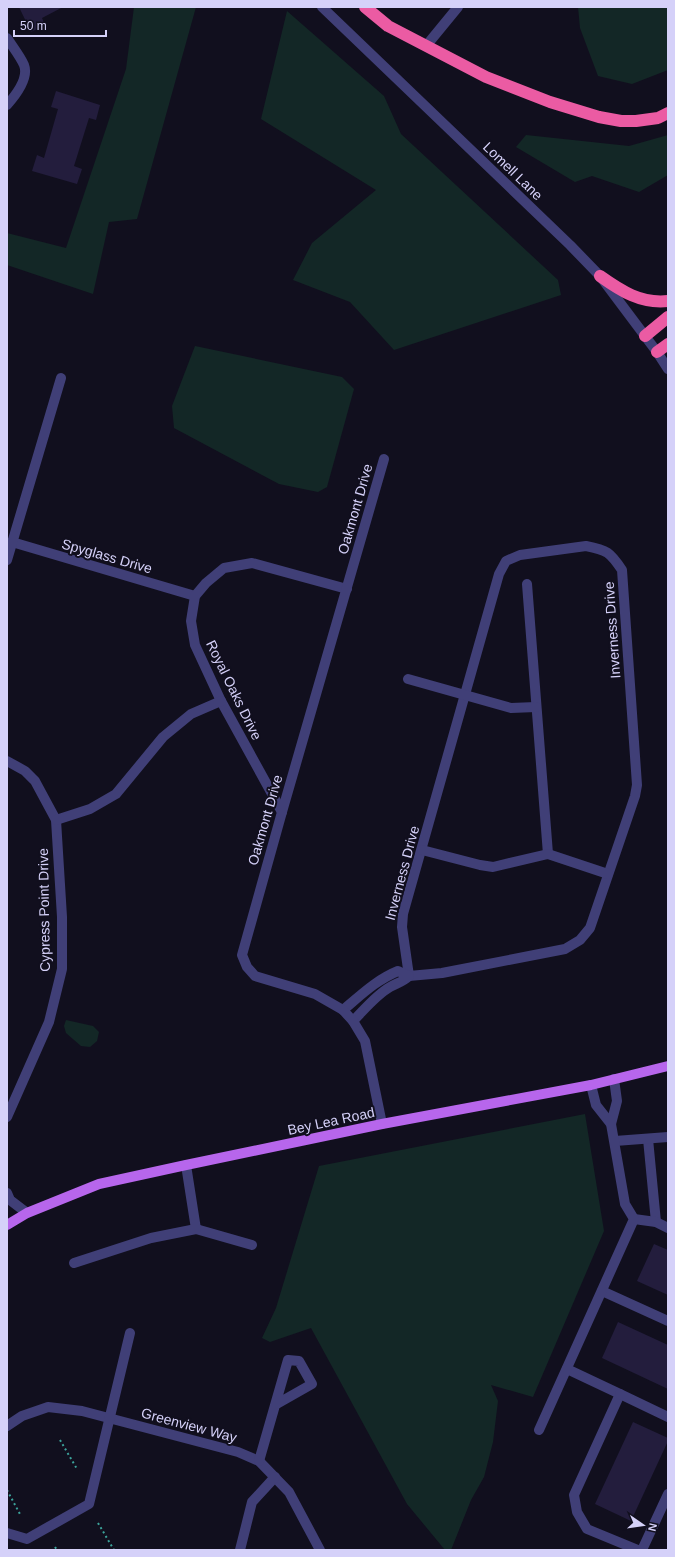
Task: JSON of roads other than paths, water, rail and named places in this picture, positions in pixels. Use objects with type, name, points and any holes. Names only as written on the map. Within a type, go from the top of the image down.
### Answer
[{"type":"highway","points":[[365,7],[388,26],[486,77],[550,102],[599,117],[621,121],[636,121],[658,118],[668,113]]},
{"type":"highway","points":[[600,276],[624,293],[643,299],[661,302],[668,301]]},
{"type":"highway","points":[[645,336],[668,317]]},
{"type":"highway","points":[[657,352],[668,344]]},
{"type":"main road","name":"Bey Lea Road","points":[[7,1225],[27,1213],[99,1184],[382,1124],[614,1080],[668,1066]]},
{"type":"street","name":"Lomell Lane","points":[[322,7],[570,245],[600,276],[668,369]]},
{"type":"street","points":[[426,46],[458,7]]},
{"type":"street","points":[[7,38],[25,66],[19,92],[7,105]]},
{"type":"street","points":[[7,560],[60,378]]},
{"type":"street","name":"Oakmont Drive","points":[[382,1124],[365,1041],[353,1021],[343,1010],[315,994],[255,976],[247,967],[242,955],[384,459]]},
{"type":"street","name":"Spyglass Drive","points":[[12,542],[195,596]]},
{"type":"street","name":"Inverness Drive","points":[[343,1010],[372,985],[385,976],[398,971],[409,976],[442,974],[566,949],[580,940],[590,928],[635,796],[637,785],[622,570],[612,555],[601,548],[586,546],[520,555],[506,561],[499,574],[404,914],[402,927],[409,976]]},
{"type":"street","points":[[195,596],[206,583],[224,568],[252,563],[347,589]]},
{"type":"street","points":[[528,584],[548,854]]},
{"type":"street","name":"Royal Oaks Drive","points":[[195,596],[191,621],[195,645],[221,701],[282,812]]},
{"type":"street","points":[[408,679],[511,708],[536,706]]},
{"type":"street","points":[[56,820],[90,809],[116,794],[163,737],[191,714],[221,701]]},
{"type":"street","name":"Cypress Point Drive","points":[[7,762],[26,771],[35,781],[56,820],[62,917],[62,969],[49,1022],[7,1117]]},
{"type":"street","points":[[422,850],[493,867],[548,854],[608,874]]},
{"type":"street","name":"Inverness Drive","points":[[353,1021],[390,987],[401,983],[409,976]]},
{"type":"street","points":[[611,1124],[618,1101],[614,1080]]},
{"type":"street","points":[[591,1084],[596,1105],[611,1124],[625,1204],[634,1219]]},
{"type":"street","points":[[615,1141],[668,1137]]},
{"type":"street","points":[[648,1139],[656,1222]]},
{"type":"street","points":[[186,1165],[196,1230]]},
{"type":"street","points":[[7,1193],[10,1200],[27,1213]]},
{"type":"street","points":[[634,1219],[656,1222],[668,1228]]},
{"type":"street","points":[[539,1430],[634,1219]]},
{"type":"street","points":[[74,1263],[151,1238],[196,1230],[252,1245]]},
{"type":"street","points":[[602,1291],[668,1321]]},
{"type":"street","points":[[7,1534],[26,1539],[89,1504],[130,1333]]},
{"type":"street","points":[[259,1461],[275,1404],[288,1360],[299,1361],[312,1384],[275,1404]]},
{"type":"street","points":[[567,1370],[668,1417]]},
{"type":"street","points":[[620,1394],[574,1495],[577,1512],[587,1529],[638,1550]]},
{"type":"street","name":"Greenview Way","points":[[7,1426],[22,1416],[48,1407],[82,1411],[238,1452],[259,1461],[289,1492],[320,1550]]},
{"type":"street","points":[[240,1550],[252,1502],[275,1477]]},
{"type":"street","points":[[642,1550],[668,1494]]}]
